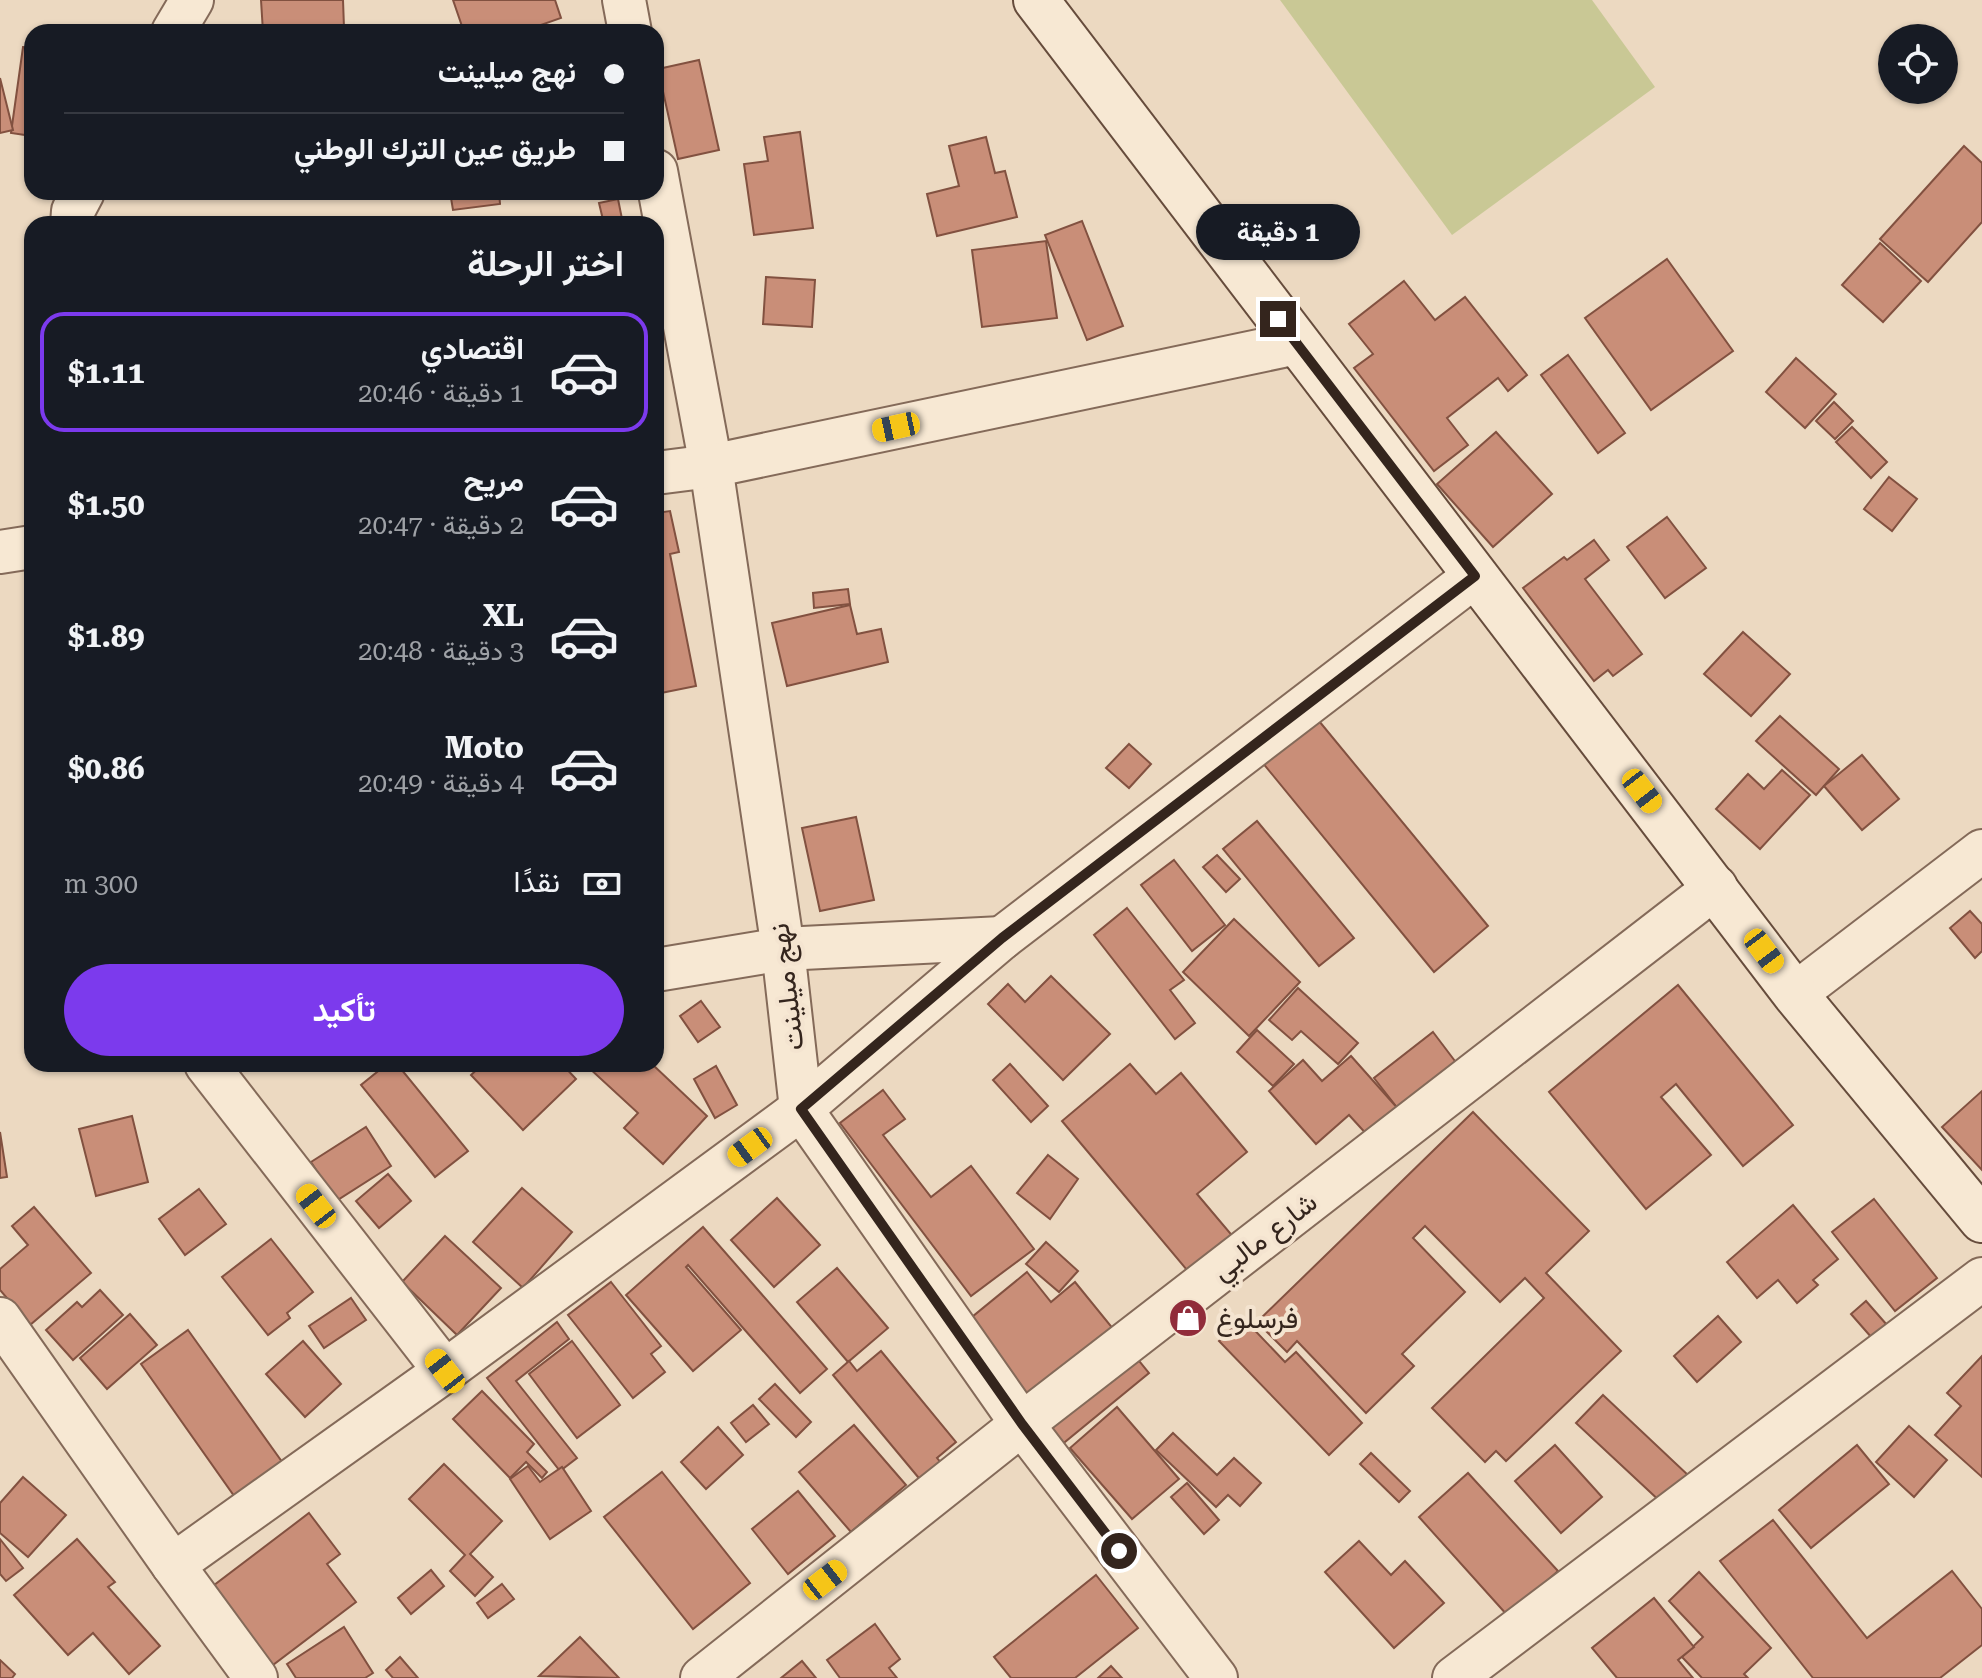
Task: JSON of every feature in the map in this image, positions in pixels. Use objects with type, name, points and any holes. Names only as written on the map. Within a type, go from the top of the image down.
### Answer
[{"type":"main road","points":[[1036,0],[1795,994],[1982,1220]]},
{"type":"street","points":[[178,24],[192,0]]},
{"type":"street","points":[[624,0],[628,24]]},
{"type":"street","name":"نهج ميلينت","points":[[661,200],[711,466],[783,949],[801,1109],[1022,1424],[1216,1678]]},
{"type":"street","points":[[664,472],[711,466],[1297,343]]},
{"type":"street","points":[[0,552],[24,548]]},
{"type":"street","points":[[173,1565],[445,1371],[801,1109],[1002,938],[1475,576]]},
{"type":"street","points":[[1795,994],[1982,851]]},
{"type":"street","name":"شارع مالبي","points":[[702,1678],[1022,1424],[1716,887]]},
{"type":"street","points":[[664,969],[783,949],[1002,938]]},
{"type":"street","points":[[212,1072],[445,1371]]},
{"type":"street","points":[[1454,1678],[1982,1279]]},
{"type":"street","points":[[0,1319],[256,1678]]},
{"type":"shaded area","points":[[1280,0],[1592,0],[1655,87],[1452,235]]},
{"type":"building","points":[[261,0],[343,0],[344,24],[262,24]]},
{"type":"building","points":[[453,0],[555,0],[561,18],[544,24],[461,24]]},
{"type":"building","points":[[23,47],[24,47],[24,135],[11,133]]},
{"type":"building","points":[[699,60],[719,150],[678,159],[664,96],[664,68]]},
{"type":"building","points":[[0,78],[13,130],[0,133]]},
{"type":"building","points":[[800,132],[813,228],[754,235],[744,164],[768,161],[764,137]]},
{"type":"building","points":[[986,137],[995,173],[1005,171],[1017,217],[937,236],[927,194],[959,186],[949,146]]},
{"type":"building","points":[[1964,146],[1982,163],[1982,222],[1928,282],[1880,239]]},
{"type":"building","points":[[451,200],[500,200],[500,204],[453,210]]},
{"type":"building","points":[[618,200],[621,216],[602,216],[599,203]]},
{"type":"building","points":[[1082,221],[1123,326],[1087,340],[1045,235]]},
{"type":"building","points":[[1046,241],[1057,318],[982,327],[972,250]]},
{"type":"building","points":[[1880,243],[1921,281],[1883,322],[1842,285]]},
{"type":"building","points":[[1667,259],[1733,351],[1651,410],[1585,318]]},
{"type":"building","points":[[766,277],[815,280],[812,327],[763,324]]},
{"type":"building","points":[[1404,281],[1435,320],[1465,297],[1527,375],[1508,391],[1498,378],[1447,418],[1468,445],[1434,471],[1354,368],[1373,354],[1349,324]]},
{"type":"building","points":[[1568,355],[1625,433],[1598,453],[1541,375]]},
{"type":"building","points":[[1796,358],[1836,394],[1805,428],[1766,392]]},
{"type":"building","points":[[1834,402],[1853,421],[1835,439],[1816,421]]},
{"type":"building","points":[[1852,427],[1887,462],[1871,478],[1836,442]]},
{"type":"building","points":[[1496,432],[1552,494],[1493,547],[1437,484]]},
{"type":"building","points":[[1889,477],[1917,499],[1892,531],[1864,509]]},
{"type":"building","points":[[670,511],[679,552],[670,554],[696,686],[664,692],[664,512]]},
{"type":"building","points":[[1667,517],[1706,568],[1665,598],[1627,547]]},
{"type":"building","points":[[1594,540],[1609,560],[1585,579],[1642,654],[1613,676],[1608,670],[1594,681],[1523,588],[1564,557],[1567,560]]},
{"type":"building","points":[[848,589],[850,604],[814,608],[813,593]]},
{"type":"building","points":[[850,605],[857,634],[881,629],[888,662],[787,686],[772,623]]},
{"type":"building","points":[[1743,632],[1790,674],[1751,716],[1704,674]]},
{"type":"building","points":[[1780,716],[1839,769],[1816,795],[1756,741]]},
{"type":"building","points":[[1319,721],[1488,926],[1434,972],[1262,762]]},
{"type":"building","points":[[1129,744],[1151,764],[1129,788],[1106,768]]},
{"type":"building","points":[[1862,755],[1899,799],[1862,830],[1824,786]]},
{"type":"building","points":[[1782,770],[1810,795],[1760,849],[1716,809],[1748,774],[1764,789]]},
{"type":"building","points":[[856,817],[874,900],[820,911],[802,828]]},
{"type":"building","points":[[1257,821],[1354,938],[1319,966],[1223,849]]},
{"type":"building","points":[[1217,855],[1240,879],[1226,892],[1203,867]]},
{"type":"building","points":[[1174,860],[1225,925],[1192,951],[1141,885]]},
{"type":"building","points":[[1127,908],[1184,980],[1170,990],[1195,1023],[1175,1039],[1094,935]]},
{"type":"building","points":[[1970,911],[1982,924],[1982,951],[1975,958],[1950,928]]},
{"type":"building","points":[[1234,919],[1300,982],[1249,1036],[1183,972]]},
{"type":"building","points":[[1051,976],[1110,1034],[1063,1080],[988,1004],[1008,984],[1025,1002]]},
{"type":"building","points":[[1678,985],[1793,1125],[1743,1166],[1676,1084],[1661,1097],[1711,1155],[1646,1209],[1549,1092]]},
{"type":"building","points":[[1298,988],[1358,1043],[1338,1064],[1301,1031],[1292,1040],[1269,1020]]},
{"type":"building","points":[[701,1001],[720,1027],[698,1042],[680,1016]]},
{"type":"building","points":[[1257,1030],[1294,1064],[1273,1086],[1237,1052]]},
{"type":"building","points":[[1433,1032],[1464,1073],[1406,1119],[1374,1078]]},
{"type":"building","points":[[1351,1056],[1400,1111],[1370,1138],[1349,1115],[1316,1144],[1269,1091],[1303,1060],[1322,1081]]},
{"type":"building","points":[[1010,1064],[1048,1106],[1031,1122],[993,1080]]},
{"type":"building","points":[[1130,1064],[1156,1094],[1181,1073],[1247,1152],[1197,1194],[1257,1265],[1213,1301],[1062,1121]]},
{"type":"building","points":[[716,1066],[737,1105],[715,1118],[694,1079]]},
{"type":"building","points":[[377,1072],[404,1072],[468,1151],[435,1177],[361,1085]]},
{"type":"building","points":[[474,1072],[569,1072],[576,1079],[523,1130],[471,1075]]},
{"type":"building","points":[[593,1072],[660,1072],[707,1116],[663,1164],[624,1128],[638,1113]]},
{"type":"building","points":[[883,1090],[905,1119],[883,1135],[931,1197],[971,1166],[1034,1249],[971,1296],[840,1123]]},
{"type":"building","points":[[1982,1091],[1982,1170],[1942,1127]]},
{"type":"building","points":[[1473,1112],[1589,1231],[1546,1273],[1621,1351],[1506,1461],[1496,1451],[1485,1462],[1432,1408],[1544,1298],[1525,1278],[1500,1302],[1425,1226],[1413,1238],[1465,1292],[1402,1354],[1414,1366],[1366,1413],[1297,1341],[1287,1352],[1257,1322]]},
{"type":"building","points":[[132,1116],[148,1182],[96,1196],[79,1129]]},
{"type":"building","points":[[366,1127],[391,1166],[336,1201],[311,1162]]},
{"type":"building","points":[[0,1132],[7,1177],[0,1178]]},
{"type":"building","points":[[1048,1155],[1078,1179],[1050,1219],[1017,1193]]},
{"type":"building","points":[[388,1174],[411,1201],[379,1228],[356,1201]]},
{"type":"building","points":[[522,1188],[572,1232],[523,1288],[473,1242]]},
{"type":"building","points":[[199,1189],[226,1224],[185,1255],[159,1219]]},
{"type":"building","points":[[777,1198],[820,1245],[774,1287],[731,1240]]},
{"type":"building","points":[[1874,1199],[1937,1278],[1895,1311],[1832,1232]]},
{"type":"building","points":[[1793,1205],[1838,1259],[1813,1280],[1818,1285],[1797,1303],[1778,1280],[1757,1298],[1727,1262]]},
{"type":"building","points":[[34,1207],[91,1273],[30,1325],[0,1290],[0,1269],[28,1245],[12,1226]]},
{"type":"building","points":[[703,1227],[827,1369],[800,1393],[688,1265],[686,1267],[741,1330],[693,1371],[626,1295]]},
{"type":"building","points":[[445,1236],[501,1288],[457,1335],[402,1282]]},
{"type":"building","points":[[271,1239],[313,1292],[287,1313],[290,1318],[268,1335],[222,1277]]},
{"type":"building","points":[[1046,1242],[1078,1271],[1059,1292],[1026,1264]]},
{"type":"building","points":[[837,1268],[888,1328],[848,1362],[797,1302]]},
{"type":"building","points":[[1027,1272],[1051,1302],[1075,1282],[1149,1373],[1060,1446],[961,1326]]},
{"type":"building","points":[[611,1282],[661,1346],[651,1354],[665,1372],[633,1398],[568,1315]]},
{"type":"building","points":[[100,1290],[123,1315],[73,1360],[46,1330],[77,1302],[82,1307]]},
{"type":"building","points":[[351,1298],[366,1320],[324,1348],[309,1326]]},
{"type":"building","points":[[1866,1301],[1887,1325],[1872,1338],[1851,1314]]},
{"type":"building","points":[[130,1314],[157,1345],[107,1389],[80,1358]]},
{"type":"building","points":[[1718,1316],[1741,1342],[1697,1382],[1674,1356]]},
{"type":"building","points":[[1243,1318],[1285,1362],[1296,1352],[1362,1423],[1329,1455],[1219,1341]]},
{"type":"building","points":[[557,1322],[569,1339],[516,1381],[577,1458],[560,1471],[487,1378]]},
{"type":"building","points":[[188,1330],[285,1466],[237,1500],[141,1364]]},
{"type":"building","points":[[303,1341],[341,1384],[305,1417],[266,1374]]},
{"type":"building","points":[[572,1341],[620,1405],[577,1438],[529,1374]]},
{"type":"building","points":[[881,1351],[956,1442],[937,1458],[954,1479],[933,1495],[833,1375],[849,1361],[857,1371]]},
{"type":"building","points":[[1982,1356],[1982,1477],[1935,1435],[1961,1406],[1947,1393]]},
{"type":"building","points":[[775,1384],[811,1422],[796,1437],[759,1399]]},
{"type":"building","points":[[482,1391],[534,1444],[527,1452],[547,1472],[542,1478],[526,1462],[510,1478],[453,1419]]},
{"type":"building","points":[[1603,1395],[1689,1476],[1663,1504],[1576,1423]]},
{"type":"building","points":[[753,1405],[769,1424],[746,1442],[731,1423]]},
{"type":"building","points":[[1117,1407],[1179,1479],[1132,1519],[1070,1448]]},
{"type":"building","points":[[854,1425],[906,1485],[851,1532],[799,1472]]},
{"type":"building","points":[[1909,1426],[1947,1460],[1914,1497],[1876,1462]]},
{"type":"building","points":[[718,1427],[743,1455],[706,1489],[681,1462]]},
{"type":"building","points":[[1173,1433],[1217,1475],[1234,1458],[1261,1483],[1240,1506],[1228,1495],[1216,1507],[1156,1450]]},
{"type":"building","points":[[1555,1445],[1602,1497],[1561,1533],[1515,1481]]},
{"type":"building","points":[[1857,1445],[1889,1484],[1811,1548],[1779,1510]]},
{"type":"building","points":[[1371,1453],[1410,1491],[1399,1502],[1360,1464]]},
{"type":"building","points":[[444,1464],[502,1521],[470,1554],[493,1577],[475,1596],[450,1571],[465,1555],[409,1499]]},
{"type":"building","points":[[528,1466],[540,1482],[562,1467],[591,1511],[550,1539],[510,1479]]},
{"type":"building","points":[[662,1472],[750,1583],[693,1629],[604,1517]]},
{"type":"building","points":[[1468,1473],[1558,1571],[1508,1616],[1419,1517]]},
{"type":"building","points":[[23,1477],[66,1515],[28,1557],[0,1533],[0,1503]]},
{"type":"building","points":[[1187,1483],[1219,1520],[1204,1534],[1171,1497]]},
{"type":"building","points":[[798,1491],[835,1536],[788,1574],[752,1529]]},
{"type":"building","points":[[309,1513],[340,1554],[327,1564],[356,1602],[265,1671],[205,1592]]},
{"type":"building","points":[[1773,1520],[1867,1638],[1952,1571],[1982,1609],[1982,1645],[1940,1678],[1813,1678],[1720,1561]]},
{"type":"building","points":[[0,1539],[23,1568],[6,1581],[0,1574]]},
{"type":"building","points":[[77,1539],[115,1582],[108,1587],[160,1646],[129,1674],[93,1633],[68,1655],[14,1595]]},
{"type":"building","points":[[1359,1541],[1391,1575],[1405,1561],[1444,1603],[1394,1648],[1325,1572]]},
{"type":"building","points":[[431,1570],[444,1586],[411,1614],[398,1598]]},
{"type":"building","points":[[1699,1572],[1771,1648],[1744,1674],[1748,1678],[1702,1678],[1682,1657],[1703,1637],[1669,1601]]},
{"type":"building","points":[[1096,1575],[1138,1628],[1075,1678],[1011,1678],[994,1657]]},
{"type":"building","points":[[502,1584],[514,1599],[488,1618],[477,1603]]},
{"type":"building","points":[[1654,1598],[1694,1647],[1678,1660],[1693,1678],[1617,1678],[1592,1648]]},
{"type":"building","points":[[875,1624],[900,1659],[889,1668],[897,1678],[840,1678],[827,1660]]},
{"type":"building","points":[[344,1627],[373,1673],[365,1678],[296,1678],[287,1664]]},
{"type":"building","points":[[580,1637],[619,1678],[539,1676]]},
{"type":"building","points":[[400,1657],[418,1678],[393,1678],[386,1670]]},
{"type":"building","points":[[0,1660],[15,1674],[12,1678],[0,1678]]},
{"type":"building","points":[[802,1661],[816,1678],[781,1678]]},
{"type":"building","points":[[1111,1666],[1122,1678],[1098,1678]]},
{"type":"place","name":"فرسلوغ","points":[[1188,1318]]},
{"type":"route","points":[[1119,1551],[1022,1424],[801,1109],[1002,938],[1475,576],[1278,319]]}]
